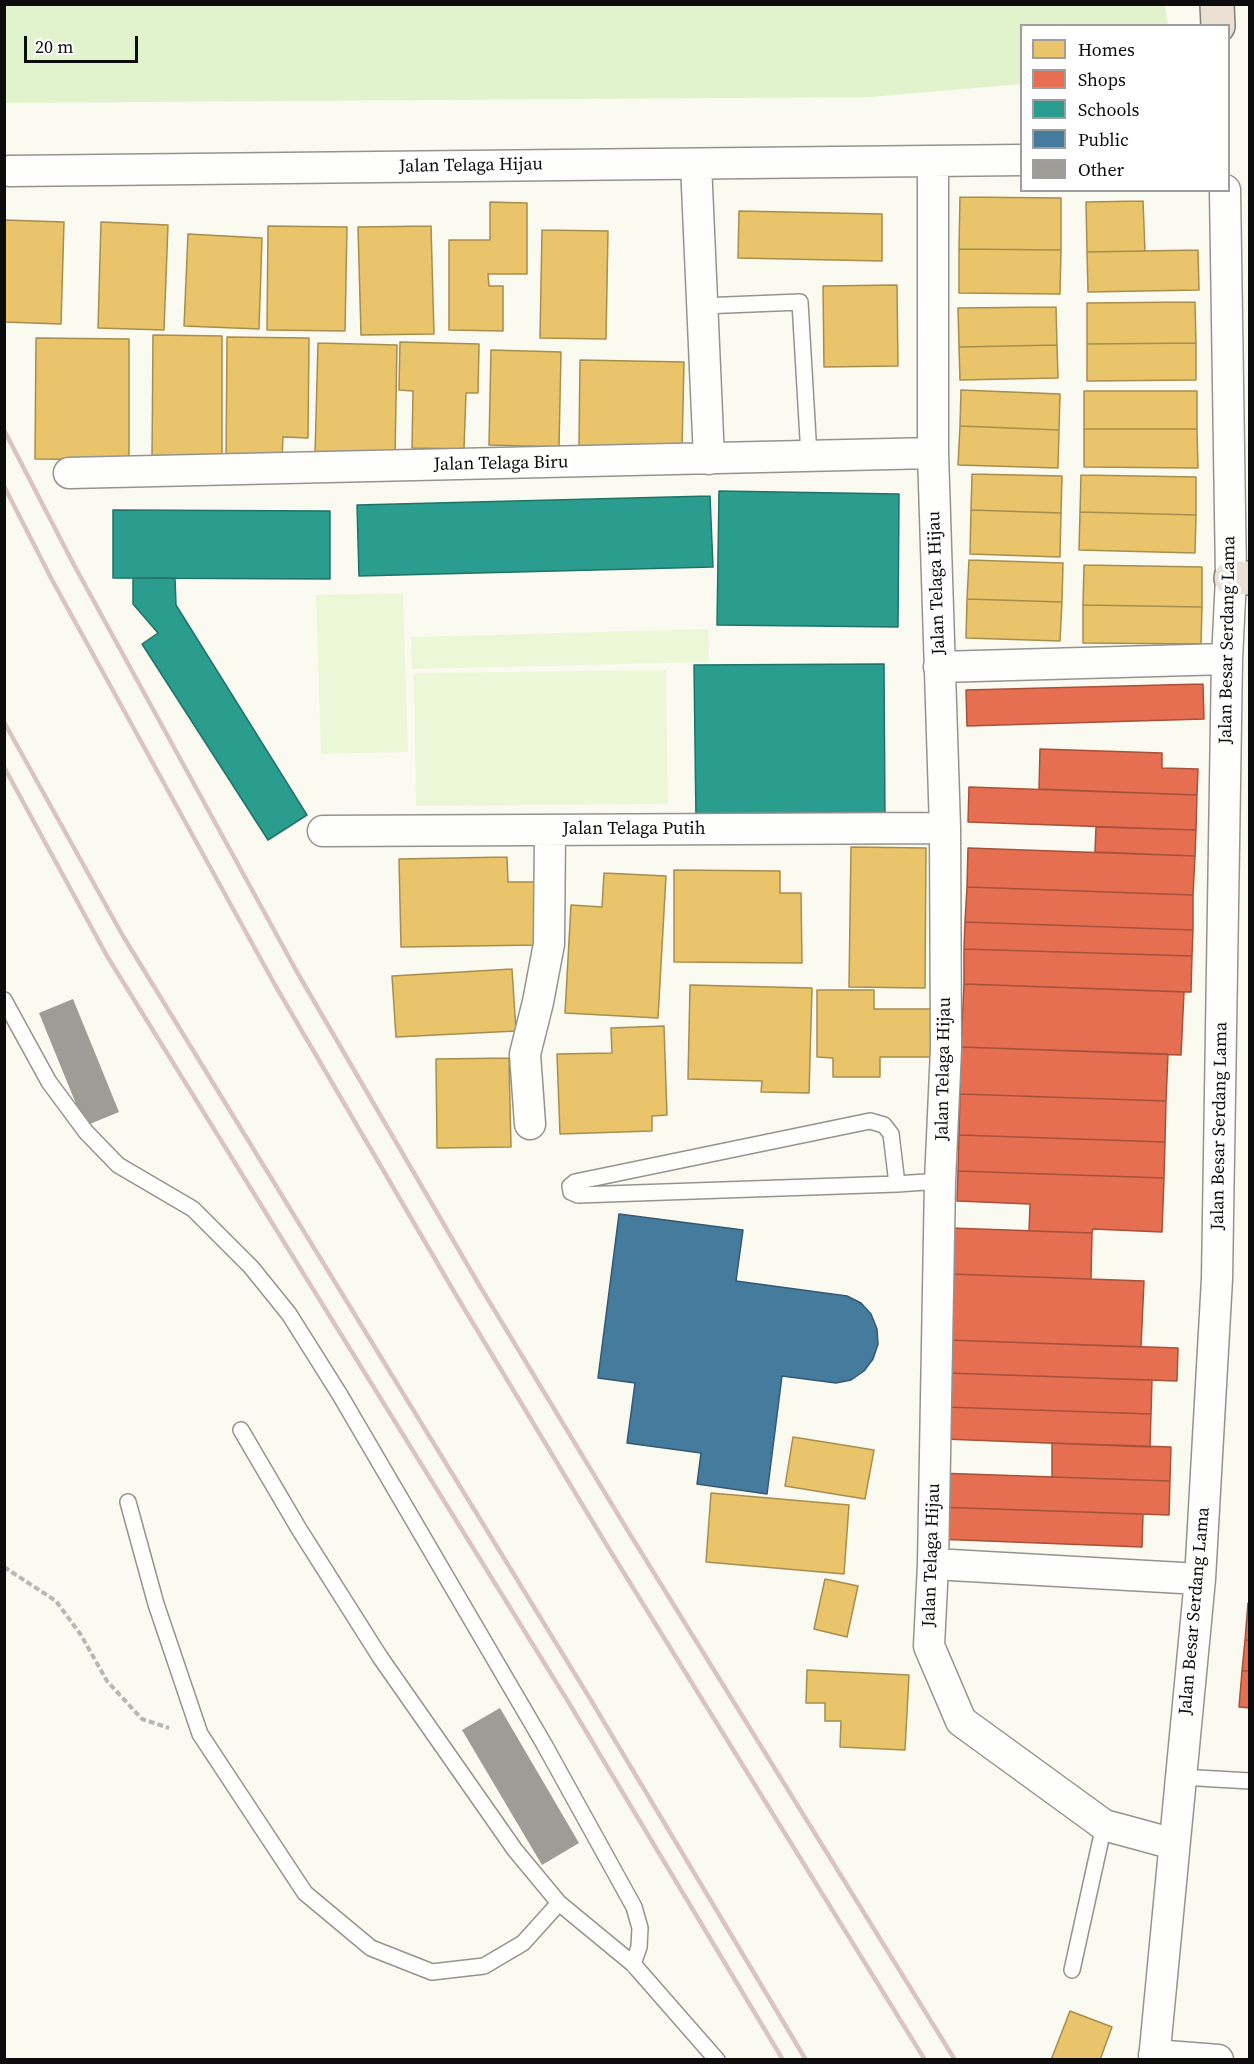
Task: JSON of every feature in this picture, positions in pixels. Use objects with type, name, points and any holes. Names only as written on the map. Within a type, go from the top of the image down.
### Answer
[{"type":"highway","points":[[1217,4],[1218,24]]},
{"type":"street","name":"Jalan Telaga Hijau","points":[[9,171],[1020,160]]},
{"type":"street","name":"Jalan Telaga Hijau","points":[[933,162],[933,453],[945,828],[946,1049],[940,1181],[933,1564],[929,1646],[961,1722],[1104,1825],[1174,1844]]},
{"type":"street","points":[[696,164],[709,459]]},
{"type":"street","name":"Jalan Besar Serdang Lama","points":[[1154,2057],[1200,1579],[1217,1279],[1227,659],[1240,578],[1225,192]]},
{"type":"street","name":"Jalan Telaga Biru","points":[[69,474],[933,453]]},
{"type":"street","points":[[939,667],[1227,659]]},
{"type":"street","name":"Jalan Telaga Putih","points":[[323,831],[945,828]]},
{"type":"street","points":[[530,1124],[525,1054],[549,944],[550,830]]},
{"type":"street","points":[[933,1564],[1200,1579]]},
{"type":"street","points":[[1154,2057],[1218,2060]]},
{"type":"lane","points":[[702,306],[800,302],[809,456]]},
{"type":"lane","points":[[4,1000],[49,1082],[86,1132],[118,1165],[193,1209],[251,1267],[289,1314],[340,1395],[544,1744],[634,1907],[640,1928],[639,1947],[633,1964]]},
{"type":"lane","points":[[897,1184],[891,1134],[884,1125],[870,1121],[575,1182],[570,1186],[571,1192],[578,1195],[897,1184],[940,1181]]},
{"type":"lane","points":[[242,1430],[299,1529],[380,1657],[515,1850],[559,1904],[633,1964],[717,2060]]},
{"type":"lane","points":[[128,1502],[156,1604],[200,1734],[305,1893],[370,1948],[432,1972],[484,1966],[524,1942],[559,1904]]},
{"type":"lane","points":[[1181,1777],[1250,1781]]},
{"type":"lane","points":[[1072,1970],[1104,1825]]},
{"type":"path","points":[[4,1568],[56,1601],[81,1635],[107,1681],[142,1719],[176,1731],[200,1734]]},
{"type":"green space","points":[[1165,4],[1168,24],[1020,24],[1020,84],[870,97],[5,103],[5,5]]},
{"type":"green space","points":[[403,593],[408,752],[321,754],[316,595]]},
{"type":"green space","points":[[708,629],[709,662],[412,669],[411,637]]},
{"type":"green space","points":[[666,670],[668,804],[416,806],[414,673]]},
{"type":"building: Homes","points":[[960,197],[1061,198],[1061,250],[959,249]]},
{"type":"building: Homes","points":[[1143,201],[1145,251],[1087,252],[1086,202]]},
{"type":"building: Homes","points":[[490,202],[527,203],[527,274],[488,274],[489,286],[503,286],[503,331],[449,330],[449,240],[490,240]]},
{"type":"building: Homes","points":[[739,211],[882,214],[882,261],[738,258]]},
{"type":"building: Homes","points":[[5,220],[64,222],[61,324],[4,322]]},
{"type":"building: Homes","points":[[101,222],[168,225],[164,330],[98,328]]},
{"type":"building: Homes","points":[[268,226],[347,227],[345,331],[267,330]]},
{"type":"building: Homes","points":[[431,226],[434,334],[361,335],[358,227]]},
{"type":"building: Homes","points":[[542,230],[608,231],[606,339],[540,338]]},
{"type":"building: Homes","points":[[188,234],[262,238],[259,329],[184,326]]},
{"type":"building: Homes","points":[[959,249],[1061,250],[1060,294],[959,293]]},
{"type":"building: Homes","points":[[1198,250],[1199,290],[1088,292],[1087,252]]},
{"type":"building: Homes","points":[[897,285],[898,366],[824,367],[823,286]]},
{"type":"building: Homes","points":[[1195,302],[1196,343],[1087,344],[1087,303]]},
{"type":"building: Homes","points":[[1056,307],[1057,345],[959,347],[958,308]]},
{"type":"building: Homes","points":[[153,335],[222,336],[222,459],[152,459]]},
{"type":"building: Homes","points":[[227,337],[309,338],[308,438],[283,437],[282,460],[226,459]]},
{"type":"building: Homes","points":[[36,338],[129,339],[129,460],[35,459]]},
{"type":"building: Homes","points":[[400,342],[479,344],[478,393],[466,393],[464,449],[412,448],[413,391],[399,390]]},
{"type":"building: Homes","points":[[318,343],[397,345],[395,457],[315,455]]},
{"type":"building: Homes","points":[[1196,343],[1196,380],[1087,381],[1087,344]]},
{"type":"building: Homes","points":[[1057,345],[1058,378],[960,380],[959,347]]},
{"type":"building: Homes","points":[[491,350],[561,352],[559,447],[489,445]]},
{"type":"building: Homes","points":[[580,360],[684,362],[682,450],[579,447]]},
{"type":"building: Homes","points":[[961,390],[1060,394],[1059,430],[960,426]]},
{"type":"building: Homes","points":[[1084,391],[1197,391],[1197,429],[1084,429]]},
{"type":"building: Homes","points":[[960,426],[1059,430],[1058,468],[958,465]]},
{"type":"building: Homes","points":[[1084,429],[1197,429],[1198,468],[1084,467]]},
{"type":"building: Homes","points":[[972,474],[1062,476],[1061,513],[971,510]]},
{"type":"building: Homes","points":[[1081,475],[1196,477],[1196,515],[1080,512]]},
{"type":"building: Homes","points":[[971,510],[1061,513],[1060,557],[970,554]]},
{"type":"building: Homes","points":[[1080,512],[1196,515],[1195,553],[1079,550]]},
{"type":"building: Homes","points":[[969,560],[1063,563],[1062,602],[967,599]]},
{"type":"building: Homes","points":[[1084,565],[1202,567],[1202,607],[1083,605]]},
{"type":"building: Homes","points":[[967,599],[1062,602],[1060,641],[966,638]]},
{"type":"building: Homes","points":[[1083,605],[1202,607],[1201,644],[1083,643]]},
{"type":"building: Homes","points":[[851,847],[926,848],[925,988],[849,987]]},
{"type":"building: Homes","points":[[507,857],[508,882],[536,882],[538,945],[401,947],[399,859]]},
{"type":"building: Homes","points":[[674,870],[780,871],[780,893],[801,893],[802,963],[674,962]]},
{"type":"building: Homes","points":[[604,873],[666,876],[658,1018],[565,1013],[571,905],[602,907]]},
{"type":"building: Homes","points":[[512,969],[516,1031],[396,1037],[392,976]]},
{"type":"building: Homes","points":[[690,985],[812,988],[809,1093],[761,1092],[762,1081],[688,1079]]},
{"type":"building: Homes","points":[[817,990],[874,990],[874,1009],[936,1009],[937,1057],[880,1057],[880,1077],[833,1077],[833,1058],[817,1057]]},
{"type":"building: Homes","points":[[664,1026],[667,1115],[652,1116],[652,1131],[560,1134],[557,1054],[612,1053],[611,1028]]},
{"type":"building: Homes","points":[[509,1058],[511,1147],[437,1148],[436,1059]]},
{"type":"building: Homes","points":[[793,1437],[874,1450],[865,1499],[785,1486]]},
{"type":"building: Homes","points":[[711,1493],[849,1505],[844,1574],[706,1562]]},
{"type":"building: Homes","points":[[825,1579],[858,1586],[847,1637],[814,1629]]},
{"type":"building: Homes","points":[[807,1670],[909,1675],[905,1750],[840,1747],[841,1721],[825,1721],[825,1703],[806,1703]]},
{"type":"building: Homes","points":[[1070,2011],[1112,2027],[1100,2060],[1051,2060]]},
{"type":"building: Shops","points":[[1203,684],[1204,719],[967,726],[966,690]]},
{"type":"building: Shops","points":[[1040,749],[1162,753],[1162,768],[1198,769],[1197,795],[1039,789]]},
{"type":"building: Shops","points":[[969,787],[1197,795],[1196,830],[968,822]]},
{"type":"building: Shops","points":[[1096,827],[1196,830],[1195,856],[1095,852]]},
{"type":"building: Shops","points":[[968,848],[1195,856],[1193,895],[967,887]]},
{"type":"building: Shops","points":[[967,887],[1193,895],[1193,930],[965,922]]},
{"type":"building: Shops","points":[[965,922],[1193,930],[1192,956],[964,949]]},
{"type":"building: Shops","points":[[964,949],[1192,956],[1191,992],[964,984]]},
{"type":"building: Shops","points":[[964,984],[1184,992],[1181,1055],[961,1047]]},
{"type":"building: Shops","points":[[961,1047],[1168,1054],[1166,1101],[960,1094]]},
{"type":"building: Shops","points":[[960,1094],[1166,1101],[1165,1142],[959,1135]]},
{"type":"building: Shops","points":[[959,1135],[1165,1142],[1164,1178],[958,1171]]},
{"type":"building: Shops","points":[[958,1171],[1164,1178],[1162,1232],[1093,1229],[1092,1233],[1029,1231],[1030,1204],[957,1201]]},
{"type":"building: Shops","points":[[951,1228],[1092,1233],[1091,1279],[950,1274]]},
{"type":"building: Shops","points":[[950,1274],[1144,1281],[1141,1347],[948,1340]]},
{"type":"building: Shops","points":[[948,1340],[1178,1348],[1177,1381],[947,1373]]},
{"type":"building: Shops","points":[[947,1373],[1152,1380],[1151,1414],[945,1407]]},
{"type":"building: Shops","points":[[945,1407],[1151,1414],[1150,1447],[944,1439]]},
{"type":"building: Shops","points":[[1052,1443],[1171,1447],[1170,1481],[1052,1477]]},
{"type":"building: Shops","points":[[937,1473],[1170,1481],[1169,1515],[936,1507]]},
{"type":"building: Shops","points":[[936,1507],[1143,1514],[1142,1547],[935,1539]]},
{"type":"building: Shops","points":[[1248,1603],[1250,1603],[1250,1640],[1245,1640]]},
{"type":"building: Shops","points":[[1245,1640],[1250,1640],[1250,1671],[1242,1671]]},
{"type":"building: Shops","points":[[1242,1671],[1250,1671],[1250,1708],[1239,1707]]},
{"type":"building: Schools","points":[[719,491],[899,494],[898,627],[717,625]]},
{"type":"building: Schools","points":[[710,496],[713,567],[359,576],[357,505]]},
{"type":"building: Schools","points":[[113,510],[330,511],[330,579],[113,578]]},
{"type":"building: Schools","points":[[133,578],[175,578],[176,605],[307,815],[268,840],[142,644],[158,633],[133,604]]},
{"type":"building: Schools","points":[[884,664],[885,820],[696,821],[694,665]]},
{"type":"building: Public","points":[[619,1214],[743,1230],[736,1281],[847,1296],[861,1303],[871,1314],[877,1329],[878,1344],[873,1359],[864,1371],[851,1380],[836,1383],[782,1376],[767,1494],[697,1484],[701,1453],[627,1443],[635,1383],[598,1378]]},
{"type":"building: Other","points":[[73,999],[119,1112],[85,1126],[39,1013]]},
{"type":"building: Other","points":[[500,1708],[579,1843],[542,1865],[462,1730]]},
{"type":"railway","points":[[4,430],[74,565],[297,972],[478,1283],[628,1531],[955,2060]]},
{"type":"railway","points":[[4,486],[51,578],[275,985],[456,1295],[606,1544],[925,2060]]},
{"type":"railway","points":[[4,722],[123,936],[589,1697],[806,2060]]},
{"type":"railway","points":[[4,767],[107,956],[569,1703],[783,2060]]}]
